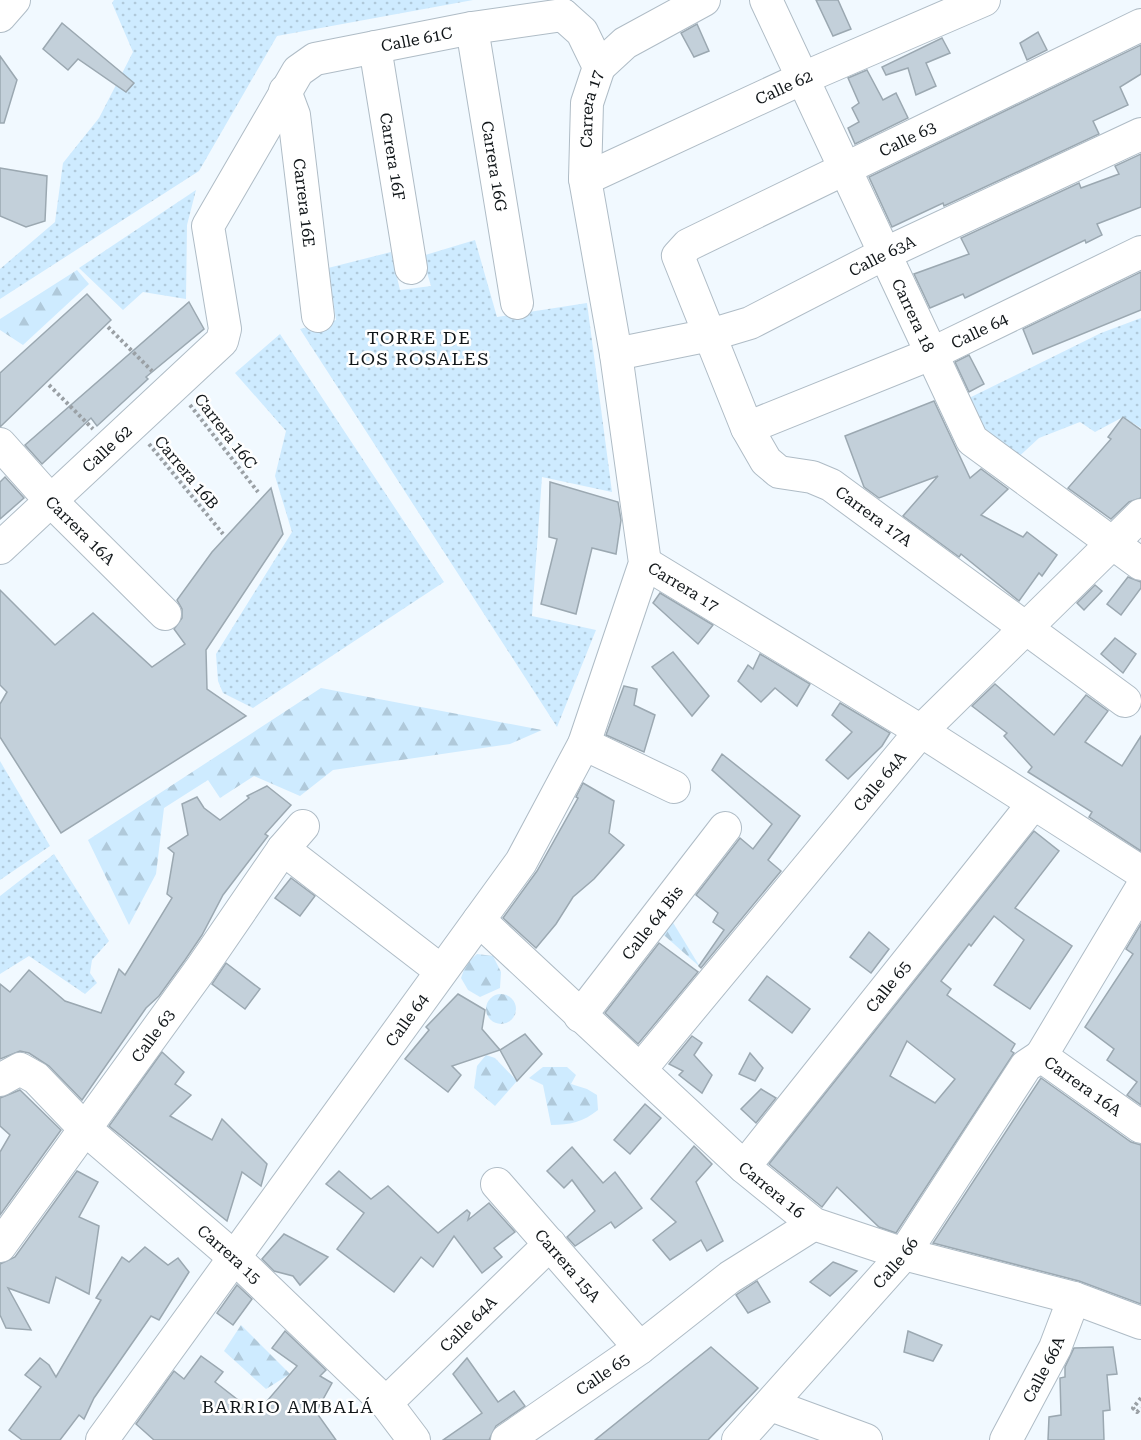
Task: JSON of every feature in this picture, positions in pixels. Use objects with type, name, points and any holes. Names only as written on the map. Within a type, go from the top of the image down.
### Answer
[{"type":"street","points":[[0,16],[14,0]]},
{"type":"street","points":[[599,67],[625,43],[704,0]]},
{"type":"street","name":"Carrera 18","points":[[766,0],[972,440],[1110,544],[1141,564]]},
{"type":"street","name":"Calle 62","points":[[585,179],[801,78],[984,0]]},
{"type":"street","name":"Carrera 17","points":[[565,7],[582,32],[599,67],[587,103],[585,179],[616,354],[645,563],[921,730],[1032,804],[1141,872]]},
{"type":"street","name":"Calle 61C","points":[[213,351],[222,341],[225,329],[208,225],[298,71],[315,59],[565,7]]},
{"type":"street","name":"Calle 63","points":[[678,256],[688,245],[843,167],[1141,25]]},
{"type":"street","name":"Carrera 16G","points":[[472,28],[517,303]]},
{"type":"street","name":"Carrera 16F","points":[[375,47],[411,268]]},
{"type":"street","name":"Carrera 16E","points":[[285,91],[294,115],[318,316]]},
{"type":"street","name":"Calle 63A","points":[[616,354],[710,335],[750,323],[884,254],[1141,134]]},
{"type":"street","name":"Calle 64","points":[[747,428],[931,354],[1141,252]]},
{"type":"street","name":"Carrera 17A","points":[[678,256],[747,428],[766,460],[779,472],[812,477],[831,485],[1125,701]]},
{"type":"street","name":"Calle 62","points":[[0,548],[213,351]]},
{"type":"street","name":"Carrera 16A","points":[[0,444],[51,501],[165,614]]},
{"type":"street","name":"Calle 64A","points":[[640,1070],[921,730],[1141,515]]},
{"type":"street","name":"Calle 64","points":[[102,1440],[520,862],[584,744],[645,563]]},
{"type":"street","points":[[584,744],[675,787]]},
{"type":"street","name":"Calle 65","points":[[744,1167],[1032,804]]},
{"type":"street","name":"Calle 64 Bis","points":[[580,1016],[725,828]]},
{"type":"street","name":"Calle 63","points":[[0,1246],[293,837],[440,970]]},
{"type":"street","name":"Calle 66","points":[[738,1440],[904,1254],[1033,1061],[1141,889]]},
{"type":"street","name":"Carrera 16","points":[[479,920],[744,1167],[814,1224],[904,1254],[1074,1298],[1141,1323]]},
{"type":"street","name":"Carrera 16A","points":[[1033,1061],[1141,1127]]},
{"type":"street","name":"Carrera 15","points":[[0,1080],[20,1069],[36,1078],[85,1129],[235,1258],[386,1403],[414,1440]]},
{"type":"street","name":"Carrera 15A","points":[[496,1184],[640,1348]]},
{"type":"street","name":"Calle 65","points":[[507,1440],[640,1348],[730,1277],[814,1224]]},
{"type":"street","name":"Calle 64A","points":[[386,1403],[550,1244]]},
{"type":"street","name":"Calle 66A","points":[[1006,1440],[1055,1348],[1074,1298]]},
{"type":"street","points":[[771,1405],[866,1440]]},
{"type":"path","name":"Carrera 16C","points":[[108,327],[173,388],[258,492]]},
{"type":"path","points":[[49,385],[110,446]]},
{"type":"path","name":"Carrera 16B","points":[[133,425],[223,534]]},
{"type":"path","points":[[1141,1398],[1133,1408],[1137,1412],[1141,1408]]},
{"type":"green space","points":[[114,0],[473,0],[277,36],[199,171],[0,299],[0,269],[55,222],[63,163],[99,118],[133,52],[112,3]]},
{"type":"green space","points":[[196,190],[187,225],[186,299],[143,292],[123,310],[79,268]]},
{"type":"green space","points":[[475,240],[497,317],[587,303],[612,492],[542,477],[532,616],[596,630],[557,727],[300,329],[336,320],[328,268],[391,252],[400,290],[431,286],[422,256]]},
{"type":"green space","points":[[77,270],[89,284],[23,345],[0,330],[0,319]]},
{"type":"green space","points":[[1141,318],[1141,428],[1123,417],[1095,432],[1080,422],[1039,438],[1014,461],[992,450],[965,400],[1101,333]]},
{"type":"green space","points":[[280,334],[444,582],[253,708],[223,693],[218,681],[216,654],[292,532],[275,476],[286,431],[235,373]]},
{"type":"green space","points":[[321,688],[542,730],[510,744],[333,770],[300,796],[254,776],[220,798],[208,780],[164,808],[156,874],[129,925],[88,840]]},
{"type":"green space","points":[[0,761],[50,846],[0,880]]},
{"type":"green space","points":[[54,854],[109,941],[92,960],[90,973],[97,983],[85,994],[29,956],[0,974],[0,896]]},
{"type":"green space","points":[[669,916],[700,967],[657,929]]},
{"type":"green space","points":[[477,954],[493,956],[501,972],[500,988],[480,997],[468,990],[461,978],[466,964]]},
{"type":"green space","points":[[501,994],[507,995],[515,1003],[515,1015],[507,1023],[501,1024],[495,1023],[487,1015],[486,1009],[487,1003],[495,995]]},
{"type":"green space","points":[[486,1055],[495,1058],[517,1081],[495,1106],[474,1088],[477,1066]]},
{"type":"green space","points":[[543,1067],[567,1067],[576,1075],[571,1084],[597,1095],[598,1110],[576,1122],[551,1125],[543,1085],[529,1078]]},
{"type":"green space","points":[[241,1325],[290,1374],[266,1389],[224,1351]]},
{"type":"building","points":[[816,0],[838,0],[851,29],[833,36]]},
{"type":"building","points":[[62,23],[134,83],[126,92],[78,59],[68,70],[43,49]]},
{"type":"building","points":[[697,24],[709,51],[694,57],[681,33]]},
{"type":"building","points":[[1038,32],[1047,50],[1027,60],[1020,43]]},
{"type":"building","points":[[942,38],[950,53],[926,63],[936,86],[916,95],[908,68],[886,75],[882,67]]},
{"type":"building","points":[[1141,45],[1141,74],[1120,87],[1128,105],[1093,121],[1099,134],[944,206],[943,203],[892,227],[869,177]]},
{"type":"building","points":[[0,56],[17,80],[4,123],[0,123]]},
{"type":"building","points":[[867,70],[883,100],[896,93],[908,118],[855,144],[848,128],[859,122],[852,108],[859,103],[848,78]]},
{"type":"building","points":[[1141,154],[1141,207],[1097,224],[1102,235],[1086,243],[1085,240],[965,298],[963,294],[930,308],[914,274],[969,254],[961,238],[1079,183],[1081,188],[1119,174],[1115,166]]},
{"type":"building","points":[[0,168],[47,176],[45,221],[26,227],[0,216]]},
{"type":"building","points":[[1141,272],[1141,310],[1033,354],[1023,329]]},
{"type":"building","points":[[87,294],[111,320],[0,427],[0,373]]},
{"type":"building","points":[[189,302],[204,329],[146,377],[148,379],[97,426],[91,418],[42,464],[25,445]]},
{"type":"building","points":[[969,355],[984,384],[969,392],[955,362]]},
{"type":"building","points":[[934,401],[970,478],[981,469],[1008,489],[981,515],[1023,537],[1027,532],[1057,555],[1042,576],[1039,573],[1019,601],[961,554],[959,557],[903,516],[938,476],[879,498],[864,487],[845,436]]},
{"type":"building","points":[[1123,417],[1141,430],[1141,498],[1129,502],[1111,519],[1068,488],[1111,439],[1108,437]]},
{"type":"building","points":[[5,477],[24,498],[0,519],[0,482]]},
{"type":"building","points":[[550,482],[618,502],[621,520],[616,554],[592,548],[576,614],[541,604],[557,539],[549,537]]},
{"type":"building","points":[[271,488],[283,534],[206,650],[207,689],[246,716],[61,833],[0,737],[0,704],[7,692],[0,685],[0,590],[55,645],[93,613],[152,667],[185,644],[174,629],[182,618],[182,609],[177,600],[212,552]]},
{"type":"building","points":[[1128,577],[1141,582],[1141,588],[1121,615],[1107,604]]},
{"type":"building","points":[[1095,585],[1102,591],[1084,610],[1077,603]]},
{"type":"building","points":[[660,593],[713,625],[698,644],[653,603]]},
{"type":"building","points":[[1115,638],[1136,654],[1123,673],[1101,654]]},
{"type":"building","points":[[673,652],[709,696],[692,716],[652,667]]},
{"type":"building","points":[[760,654],[810,684],[797,706],[775,688],[761,702],[738,681],[748,665],[753,669]]},
{"type":"building","points":[[995,684],[1054,735],[1086,695],[1108,711],[1085,742],[1122,766],[1141,736],[1141,851],[1089,817],[1092,812],[1028,772],[1032,767],[1004,736],[1007,733],[972,706]]},
{"type":"building","points":[[624,686],[637,689],[634,705],[655,715],[644,752],[606,735]]},
{"type":"building","points":[[840,703],[890,733],[882,746],[848,779],[826,760],[852,732],[832,715]]},
{"type":"building","points":[[722,754],[800,816],[768,860],[781,871],[701,968],[699,966],[724,930],[713,922],[718,913],[696,895],[740,838],[753,849],[772,824],[712,770]]},
{"type":"building","points":[[583,783],[614,801],[609,833],[624,845],[594,879],[573,897],[556,924],[536,948],[503,918],[537,871],[578,798],[576,797]]},
{"type":"building","points":[[267,786],[291,805],[265,834],[268,836],[223,895],[202,935],[185,960],[159,996],[146,1008],[82,1100],[49,1066],[29,1053],[20,1051],[0,1059],[0,984],[10,992],[29,970],[65,1001],[101,1013],[119,969],[125,975],[172,898],[167,894],[174,853],[168,848],[188,835],[182,804],[197,797],[204,808],[220,820],[249,798],[247,796]]},
{"type":"building","points":[[1034,831],[1059,851],[1015,908],[1072,946],[1030,1009],[994,985],[1024,940],[994,916],[941,981],[951,989],[947,995],[1015,1044],[1011,1051],[1014,1053],[896,1233],[879,1227],[837,1187],[822,1207],[769,1164]],"holes":[[[907,1041],[955,1079],[935,1103],[890,1076]]]},
{"type":"building","points":[[291,878],[315,896],[300,916],[275,898]]},
{"type":"building","points":[[1141,924],[1141,1105],[1127,1095],[1137,1082],[1107,1060],[1114,1049],[1085,1027],[1133,954],[1126,949]]},
{"type":"building","points":[[869,932],[889,949],[871,973],[850,957]]},
{"type":"building","points":[[659,943],[698,972],[638,1044],[605,1013]]},
{"type":"building","points":[[226,963],[260,989],[245,1009],[212,984]]},
{"type":"building","points":[[767,976],[810,1009],[792,1033],[749,1000]]},
{"type":"building","points":[[458,994],[485,1010],[482,1029],[500,1050],[452,1066],[461,1075],[448,1092],[405,1059],[429,1030],[426,1027]]},
{"type":"building","points":[[525,1034],[542,1054],[517,1081],[500,1050]]},
{"type":"building","points":[[692,1036],[702,1043],[694,1055],[712,1075],[702,1093],[679,1075],[683,1071],[669,1064]]},
{"type":"building","points":[[162,1052],[184,1072],[175,1084],[191,1095],[170,1116],[212,1140],[222,1119],[267,1164],[261,1186],[242,1172],[227,1221],[109,1126]]},
{"type":"building","points":[[750,1053],[763,1068],[755,1081],[739,1074]]},
{"type":"building","points":[[1041,1078],[1131,1142],[1141,1145],[1141,1304],[1079,1281],[933,1243]]},
{"type":"building","points":[[761,1089],[776,1098],[756,1123],[741,1109]]},
{"type":"building","points":[[20,1090],[61,1130],[0,1215],[0,1152],[10,1135],[0,1126],[0,1098]]},
{"type":"building","points":[[645,1104],[661,1118],[630,1154],[614,1140]]},
{"type":"building","points":[[694,1146],[712,1164],[696,1182],[723,1241],[707,1251],[701,1240],[670,1260],[653,1240],[676,1222],[651,1199]]},
{"type":"building","points":[[572,1147],[603,1183],[615,1172],[642,1208],[615,1228],[611,1222],[575,1246],[567,1237],[595,1211],[572,1180],[564,1188],[547,1171]]},
{"type":"building","points":[[77,1171],[98,1182],[79,1217],[99,1226],[89,1294],[56,1277],[49,1303],[8,1288],[31,1330],[6,1328],[0,1315],[0,1264],[15,1257]]},
{"type":"building","points":[[339,1171],[371,1199],[388,1186],[438,1233],[467,1210],[470,1213],[468,1220],[489,1203],[515,1232],[494,1248],[502,1257],[482,1273],[454,1236],[433,1267],[421,1257],[394,1292],[337,1249],[364,1213],[326,1184]]},
{"type":"building","points":[[284,1234],[328,1257],[300,1285],[293,1276],[274,1271],[262,1259]]},
{"type":"building","points":[[145,1247],[168,1265],[178,1258],[189,1272],[159,1320],[151,1316],[94,1398],[84,1419],[79,1415],[60,1440],[22,1440],[9,1430],[41,1387],[25,1375],[40,1358],[49,1365],[56,1377],[101,1300],[96,1298],[122,1257],[129,1262]]},
{"type":"building","points":[[833,1262],[857,1271],[830,1296],[810,1282]]},
{"type":"building","points":[[757,1281],[770,1302],[748,1313],[736,1295]]},
{"type":"building","points":[[237,1285],[252,1299],[233,1325],[217,1313]]},
{"type":"building","points":[[285,1331],[326,1370],[320,1376],[332,1383],[316,1412],[336,1440],[154,1440],[136,1424],[174,1371],[184,1379],[201,1356],[223,1372],[215,1382],[256,1414],[297,1366],[272,1348]]},
{"type":"building","points":[[908,1331],[942,1345],[933,1361],[904,1352]]},
{"type":"building","points":[[711,1347],[758,1388],[708,1440],[595,1440]]},
{"type":"building","points":[[1113,1347],[1117,1374],[1107,1375],[1110,1410],[1103,1411],[1104,1440],[1048,1440],[1049,1417],[1061,1415],[1060,1378],[1065,1377],[1065,1367],[1074,1348]]},
{"type":"building","points":[[467,1358],[498,1402],[514,1391],[525,1406],[496,1426],[489,1440],[443,1440],[482,1413],[453,1374]]},
{"type":"district","name":"TORRE DE LOS ROSALES","points":[[419,348]]},
{"type":"district","name":"BARRIO AMBALÁ","points":[[288,1407]]}]
